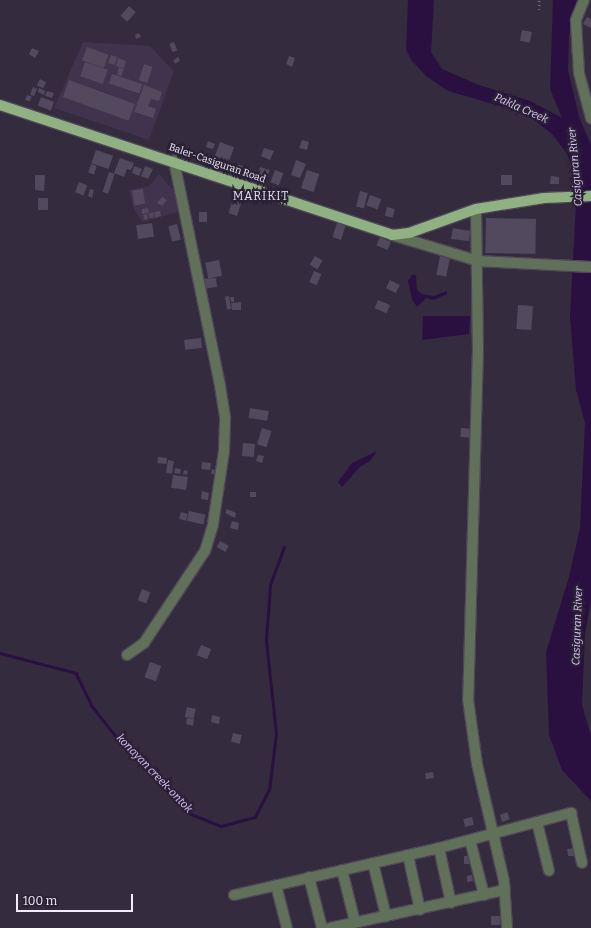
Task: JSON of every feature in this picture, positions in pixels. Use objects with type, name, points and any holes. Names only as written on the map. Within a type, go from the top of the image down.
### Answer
[{"type":"main road","name":"Baler-Casiguran Road","points":[[0,105],[174,161],[392,235],[409,233],[476,209],[544,198],[591,196]]},
{"type":"street","points":[[584,0],[576,20],[579,73],[591,118]]},
{"type":"street","points":[[127,655],[139,648],[149,637],[205,551],[213,524],[224,452],[225,417],[220,385],[174,161]]},
{"type":"street","points":[[476,209],[478,261],[476,421],[467,675],[477,764],[494,834],[505,890],[507,928]]},
{"type":"street","points":[[392,235],[478,261],[591,267]]},
{"type":"street","points":[[234,895],[439,848],[571,813],[582,863]]},
{"type":"street","points":[[537,822],[550,871]]},
{"type":"street","points":[[470,840],[484,896]]},
{"type":"street","points":[[439,848],[451,903]]},
{"type":"street","points":[[408,855],[420,910]]},
{"type":"street","points":[[373,863],[386,916]]},
{"type":"street","points":[[342,870],[355,922]]},
{"type":"street","points":[[309,877],[322,928]]},
{"type":"street","points":[[276,885],[287,928]]},
{"type":"street","points":[[330,928],[420,910],[505,890]]},
{"type":"path","points":[[539,10],[540,0]]},
{"type":"shaded area","points":[[83,42],[150,46],[174,71],[149,140],[54,108]]},
{"type":"shaded area","points":[[159,174],[174,191],[178,212],[142,222],[134,209],[129,190],[149,186]]},
{"type":"water","points":[[408,0],[434,0],[431,52],[442,69],[479,85],[530,101],[562,118],[550,89],[553,0],[577,0],[569,36],[568,70],[579,117],[591,145],[591,600],[585,634],[582,705],[591,736],[591,801],[562,770],[549,735],[546,652],[569,577],[580,528],[585,423],[576,390],[570,317],[577,183],[567,154],[552,134],[534,120],[513,110],[448,91],[426,76],[412,61],[406,50]]},
{"type":"water","points":[[413,274],[416,276],[417,290],[422,294],[434,296],[447,291],[447,294],[434,300],[426,298],[417,307],[412,299],[408,281]]},
{"type":"water","points":[[423,316],[470,316],[469,334],[422,340]]},
{"type":"water","points":[[377,451],[370,461],[360,467],[342,487],[338,482],[352,463]]},
{"type":"building","points":[[129,6],[136,12],[127,22],[120,16]]},
{"type":"building","points":[[587,17],[591,19],[591,28],[583,24]]},
{"type":"building","points":[[522,30],[532,32],[530,43],[520,41]]},
{"type":"building","points":[[139,33],[141,37],[136,39],[135,35]]},
{"type":"building","points":[[174,42],[177,50],[173,52],[169,44]]},
{"type":"building","points":[[87,47],[109,55],[104,68],[82,60]]},
{"type":"building","points":[[32,48],[39,51],[35,58],[29,54]]},
{"type":"building","points":[[111,55],[117,57],[115,65],[108,63]]},
{"type":"building","points":[[289,56],[295,58],[292,67],[286,64]]},
{"type":"building","points":[[178,57],[180,60],[175,64],[173,60]]},
{"type":"building","points":[[118,58],[126,61],[124,68],[116,66]]},
{"type":"building","points":[[85,62],[108,70],[103,84],[80,76]]},
{"type":"building","points":[[144,64],[153,67],[147,83],[139,80]]},
{"type":"building","points":[[119,67],[124,69],[121,76],[117,75]]},
{"type":"building","points":[[112,74],[142,84],[139,93],[109,84]]},
{"type":"building","points":[[40,79],[46,82],[43,88],[37,85]]},
{"type":"building","points":[[69,80],[135,104],[129,121],[63,97]]},
{"type":"building","points":[[144,85],[162,92],[159,101],[151,99],[148,106],[156,109],[153,118],[134,112]]},
{"type":"building","points":[[33,87],[37,89],[34,96],[30,95]]},
{"type":"building","points":[[39,88],[45,91],[44,95],[38,92]]},
{"type":"building","points":[[47,91],[54,93],[52,98],[45,96]]},
{"type":"building","points":[[27,95],[32,97],[30,102],[25,100]]},
{"type":"building","points":[[41,97],[54,102],[51,110],[38,105]]},
{"type":"building","points":[[302,140],[309,142],[307,150],[299,148]]},
{"type":"building","points":[[208,141],[215,144],[213,149],[206,147]]},
{"type":"building","points":[[220,142],[234,147],[229,161],[215,156]]},
{"type":"building","points":[[264,148],[274,151],[270,160],[261,156]]},
{"type":"building","points":[[96,150],[113,156],[108,169],[91,163]]},
{"type":"building","points":[[120,158],[134,163],[131,170],[127,169],[124,177],[114,173]]},
{"type":"building","points":[[296,160],[306,164],[300,178],[291,175]]},
{"type":"building","points":[[91,164],[97,166],[94,174],[88,173]]},
{"type":"building","points":[[236,164],[243,166],[239,175],[233,173]]},
{"type":"building","points":[[134,166],[142,169],[139,176],[132,173]]},
{"type":"building","points":[[145,166],[153,169],[148,179],[141,176]]},
{"type":"building","points":[[244,166],[251,168],[248,178],[241,176]]},
{"type":"building","points":[[260,167],[270,170],[266,182],[256,179]]},
{"type":"building","points":[[275,170],[283,173],[279,185],[270,182]]},
{"type":"building","points":[[307,170],[319,174],[313,192],[301,188]]},
{"type":"building","points":[[109,172],[115,174],[108,194],[103,192]]},
{"type":"building","points":[[35,175],[45,175],[44,191],[35,190]]},
{"type":"building","points":[[501,175],[512,175],[512,185],[501,185]]},
{"type":"building","points":[[551,176],[559,177],[559,184],[550,184]]},
{"type":"building","points":[[79,182],[87,185],[83,195],[75,192]]},
{"type":"building","points":[[90,189],[94,190],[92,198],[88,196]]},
{"type":"building","points":[[143,189],[145,204],[134,205],[132,191]]},
{"type":"building","points":[[360,191],[368,193],[364,208],[356,207]]},
{"type":"building","points":[[370,195],[381,199],[378,209],[366,205]]},
{"type":"building","points":[[234,196],[243,199],[237,216],[228,213]]},
{"type":"building","points":[[162,197],[167,200],[162,206],[157,203]]},
{"type":"building","points":[[38,198],[48,198],[48,210],[38,210]]},
{"type":"building","points":[[387,207],[395,209],[393,218],[385,216]]},
{"type":"building","points":[[148,208],[149,213],[142,214],[142,209]]},
{"type":"building","points":[[160,211],[161,216],[155,218],[154,212]]},
{"type":"building","points":[[153,212],[154,217],[150,218],[148,214]]},
{"type":"building","points":[[199,212],[207,212],[207,222],[199,222]]},
{"type":"building","points":[[147,214],[148,219],[144,220],[143,215]]},
{"type":"building","points":[[486,218],[536,219],[535,254],[485,253]]},
{"type":"building","points":[[338,220],[347,223],[341,240],[332,237]]},
{"type":"building","points":[[152,223],[154,237],[138,239],[136,225]]},
{"type":"building","points":[[177,224],[181,240],[172,242],[168,226]]},
{"type":"building","points":[[453,228],[470,231],[469,241],[451,239]]},
{"type":"building","points":[[380,237],[391,242],[387,250],[376,245]]},
{"type":"building","points":[[315,256],[323,261],[317,269],[310,264]]},
{"type":"building","points":[[440,256],[450,258],[446,277],[436,275]]},
{"type":"building","points":[[219,260],[222,276],[208,278],[205,263]]},
{"type":"building","points":[[314,271],[321,274],[317,285],[309,282]]},
{"type":"building","points":[[216,278],[217,287],[203,289],[201,279]]},
{"type":"building","points":[[390,280],[400,285],[396,293],[386,288]]},
{"type":"building","points":[[229,296],[231,309],[227,309],[225,297]]},
{"type":"building","points":[[230,297],[234,297],[234,302],[231,302]]},
{"type":"building","points":[[378,300],[390,305],[386,313],[374,308]]},
{"type":"building","points":[[241,302],[241,310],[232,310],[231,303]]},
{"type":"building","points":[[518,305],[533,306],[531,330],[516,329]]},
{"type":"building","points":[[201,338],[202,348],[185,350],[184,340]]},
{"type":"building","points":[[250,408],[269,411],[267,421],[248,418]]},
{"type":"building","points":[[262,428],[272,431],[267,447],[257,444]]},
{"type":"building","points":[[461,428],[474,429],[473,438],[460,437]]},
{"type":"building","points":[[243,443],[255,444],[254,457],[242,456]]},
{"type":"building","points":[[258,455],[264,456],[262,463],[256,461]]},
{"type":"building","points":[[158,457],[167,458],[166,464],[157,463]]},
{"type":"building","points":[[168,460],[174,461],[172,474],[166,473]]},
{"type":"building","points":[[202,462],[211,463],[210,470],[201,469]]},
{"type":"building","points":[[175,468],[181,469],[180,474],[174,473]]},
{"type":"building","points":[[212,469],[216,470],[216,474],[211,474]]},
{"type":"building","points":[[184,470],[188,471],[187,475],[183,474]]},
{"type":"building","points":[[173,475],[188,477],[186,490],[171,488]]},
{"type":"building","points":[[202,491],[209,493],[208,500],[201,499]]},
{"type":"building","points":[[250,492],[256,492],[256,497],[250,497]]},
{"type":"building","points":[[227,509],[236,513],[235,518],[225,513]]},
{"type":"building","points":[[189,511],[206,515],[203,525],[187,521]]},
{"type":"building","points":[[181,512],[188,514],[186,521],[179,519]]},
{"type":"building","points":[[232,521],[239,523],[238,530],[230,528]]},
{"type":"building","points":[[220,541],[229,546],[225,552],[217,547]]},
{"type":"building","points":[[142,589],[150,592],[146,603],[138,600]]},
{"type":"building","points":[[201,645],[211,649],[207,659],[197,655]]},
{"type":"building","points":[[150,662],[161,666],[156,681],[145,677]]},
{"type":"building","points":[[187,707],[196,709],[194,719],[185,717]]},
{"type":"building","points":[[212,715],[220,717],[219,724],[211,722]]},
{"type":"building","points":[[187,718],[194,719],[193,726],[186,724]]},
{"type":"building","points":[[233,733],[242,735],[240,744],[231,742]]},
{"type":"building","points":[[433,772],[434,778],[426,779],[425,773]]},
{"type":"building","points":[[507,812],[510,819],[502,822],[500,815]]},
{"type":"building","points":[[472,817],[474,825],[465,827],[463,819]]},
{"type":"building","points":[[576,848],[577,856],[568,856],[567,849]]},
{"type":"building","points":[[464,856],[470,856],[470,864],[464,864]]},
{"type":"building","points":[[472,875],[473,881],[467,882],[467,876]]},
{"type":"building","points":[[491,916],[500,916],[500,925],[491,925]]},
{"type":"waterway","name":"konayan creek-ontok","points":[[0,653],[76,673],[92,706],[126,749],[191,814],[221,826],[255,817],[269,790],[276,734],[266,640],[270,585],[284,547]]},
{"type":"district","name":"MARIKIT","points":[[261,197]]},
{"type":"water label","name":"Pakla Creek","points":[[521,109]]},
{"type":"water label","name":"Casiguran River","points":[[576,167]]},
{"type":"water label","name":"Casiguran River","points":[[578,626]]}]
